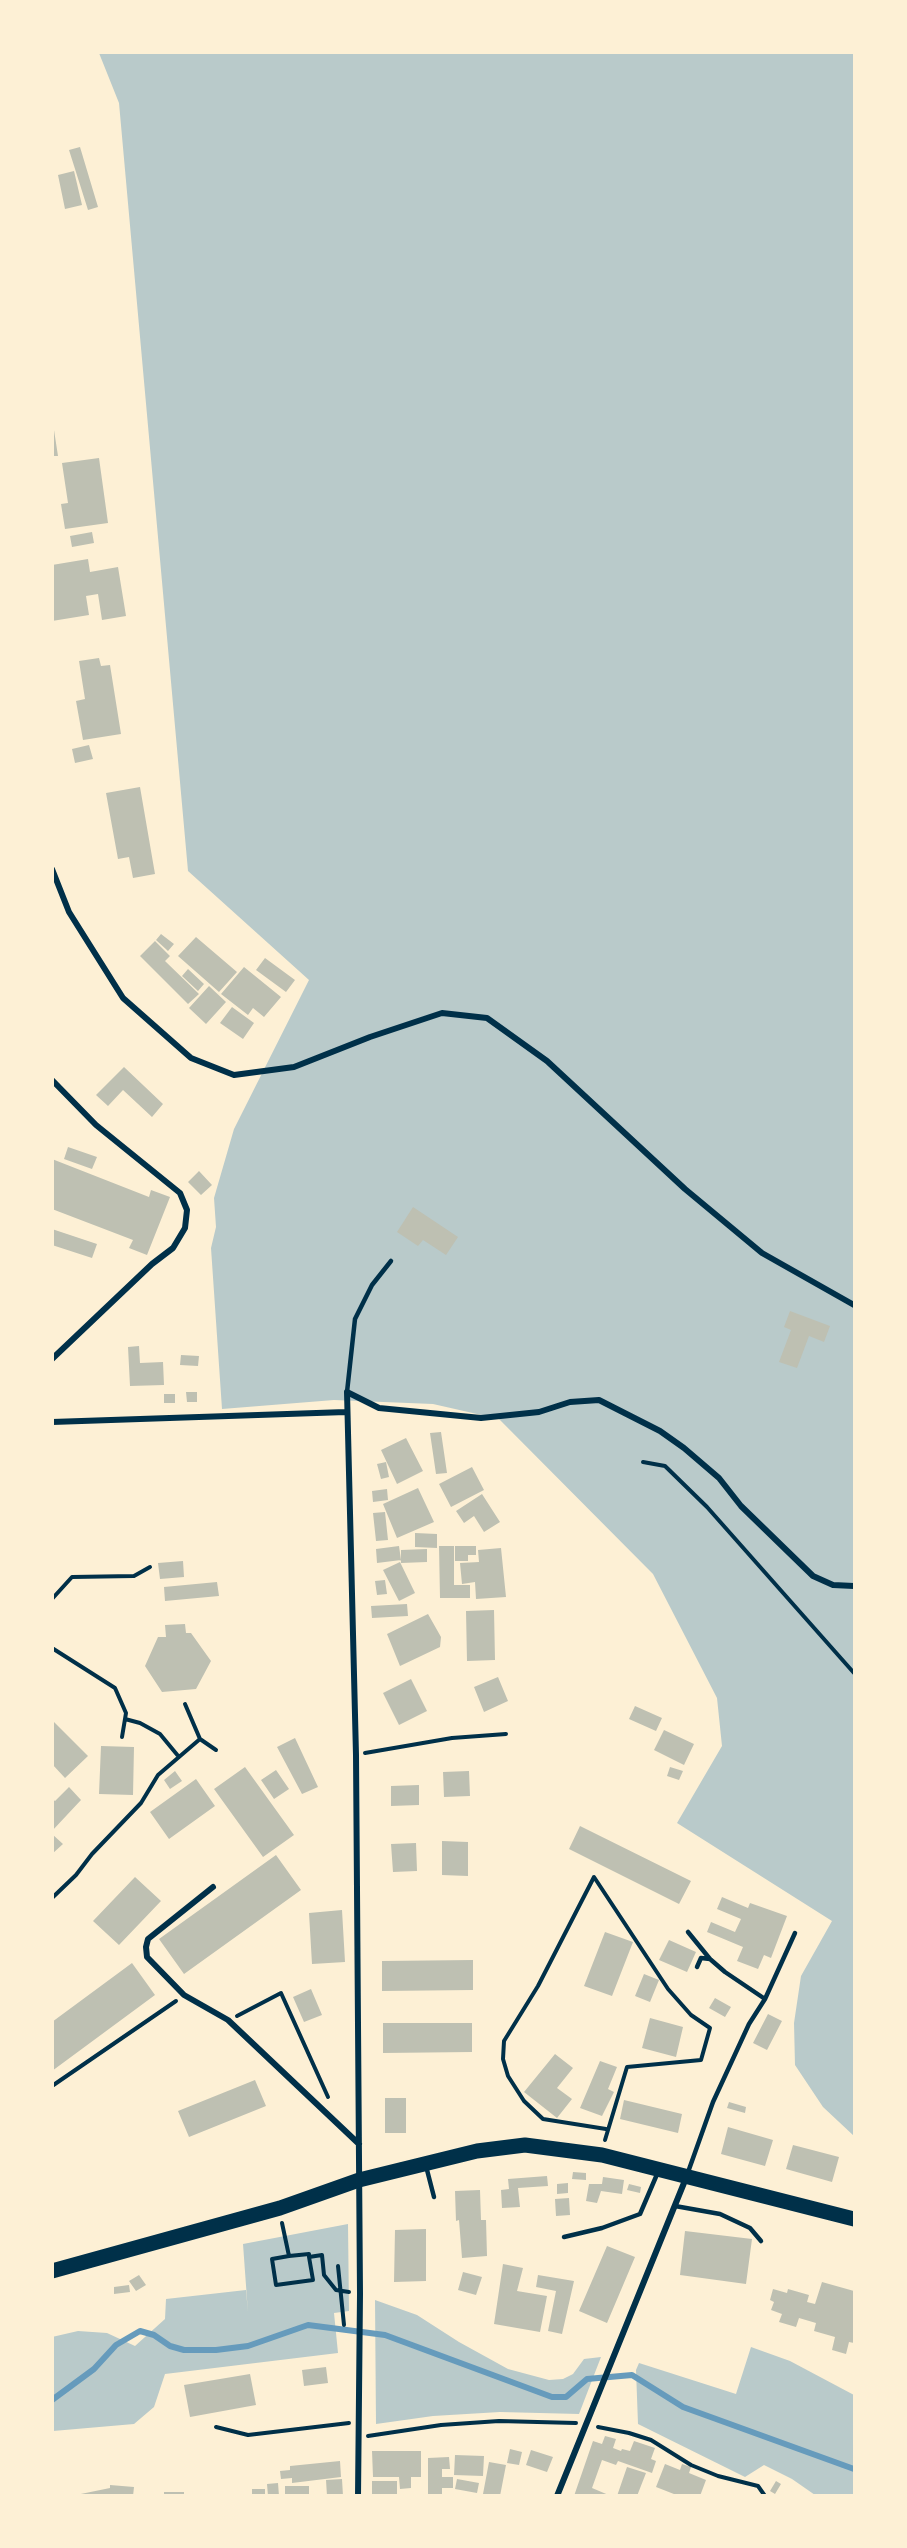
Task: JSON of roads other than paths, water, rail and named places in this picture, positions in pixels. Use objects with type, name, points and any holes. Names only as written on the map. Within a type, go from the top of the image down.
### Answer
[{"type":"main road","points":[[52,2271],[280,2208],[359,2180],[477,2151],[525,2145],[602,2155],[855,2219]]},
{"type":"street","points":[[52,869],[69,912],[123,998],[190,1058],[234,1075],[274,1070],[294,1067],[370,1037],[442,1013],[487,1018],[547,1061],[685,1190],[762,1253],[855,1305]]},
{"type":"street","points":[[52,1080],[96,1125],[180,1193],[187,1210],[185,1228],[173,1248],[152,1264],[52,1359]]},
{"type":"street","points":[[358,2496],[360,2294],[356,1755],[347,1392],[379,1408],[481,1418],[539,1412],[570,1402],[599,1400],[660,1431],[684,1448],[719,1478],[741,1506],[813,1576],[833,1585],[855,1586]]},
{"type":"street","points":[[52,1422],[346,1412]]},
{"type":"street","points":[[213,1887],[148,1939],[147,1957],[184,1995],[228,2020],[359,2145]]},
{"type":"street","points":[[557,2496],[686,2177]]},
{"type":"lane","points":[[347,1392],[355,1319],[372,1285],[391,1261]]},
{"type":"lane","points":[[688,1932],[710,1959],[765,1999]]},
{"type":"lane","points":[[686,2177],[713,2102],[749,2024],[765,1999],[795,1933]]},
{"type":"lane","points":[[697,1967],[701,1958],[710,1959]]},
{"type":"lane","points":[[425,2163],[434,2197]]},
{"type":"lane","points":[[564,2237],[602,2228],[640,2214],[659,2169]]},
{"type":"lane","points":[[675,2206],[720,2214],[750,2228],[761,2241]]},
{"type":"waterway","points":[[52,2400],[94,2369],[116,2345],[140,2331],[154,2335],[170,2346],[184,2350],[216,2350],[248,2346],[308,2325],[385,2335],[552,2397],[566,2397],[587,2379],[632,2375],[683,2407],[854,2469]]}]
